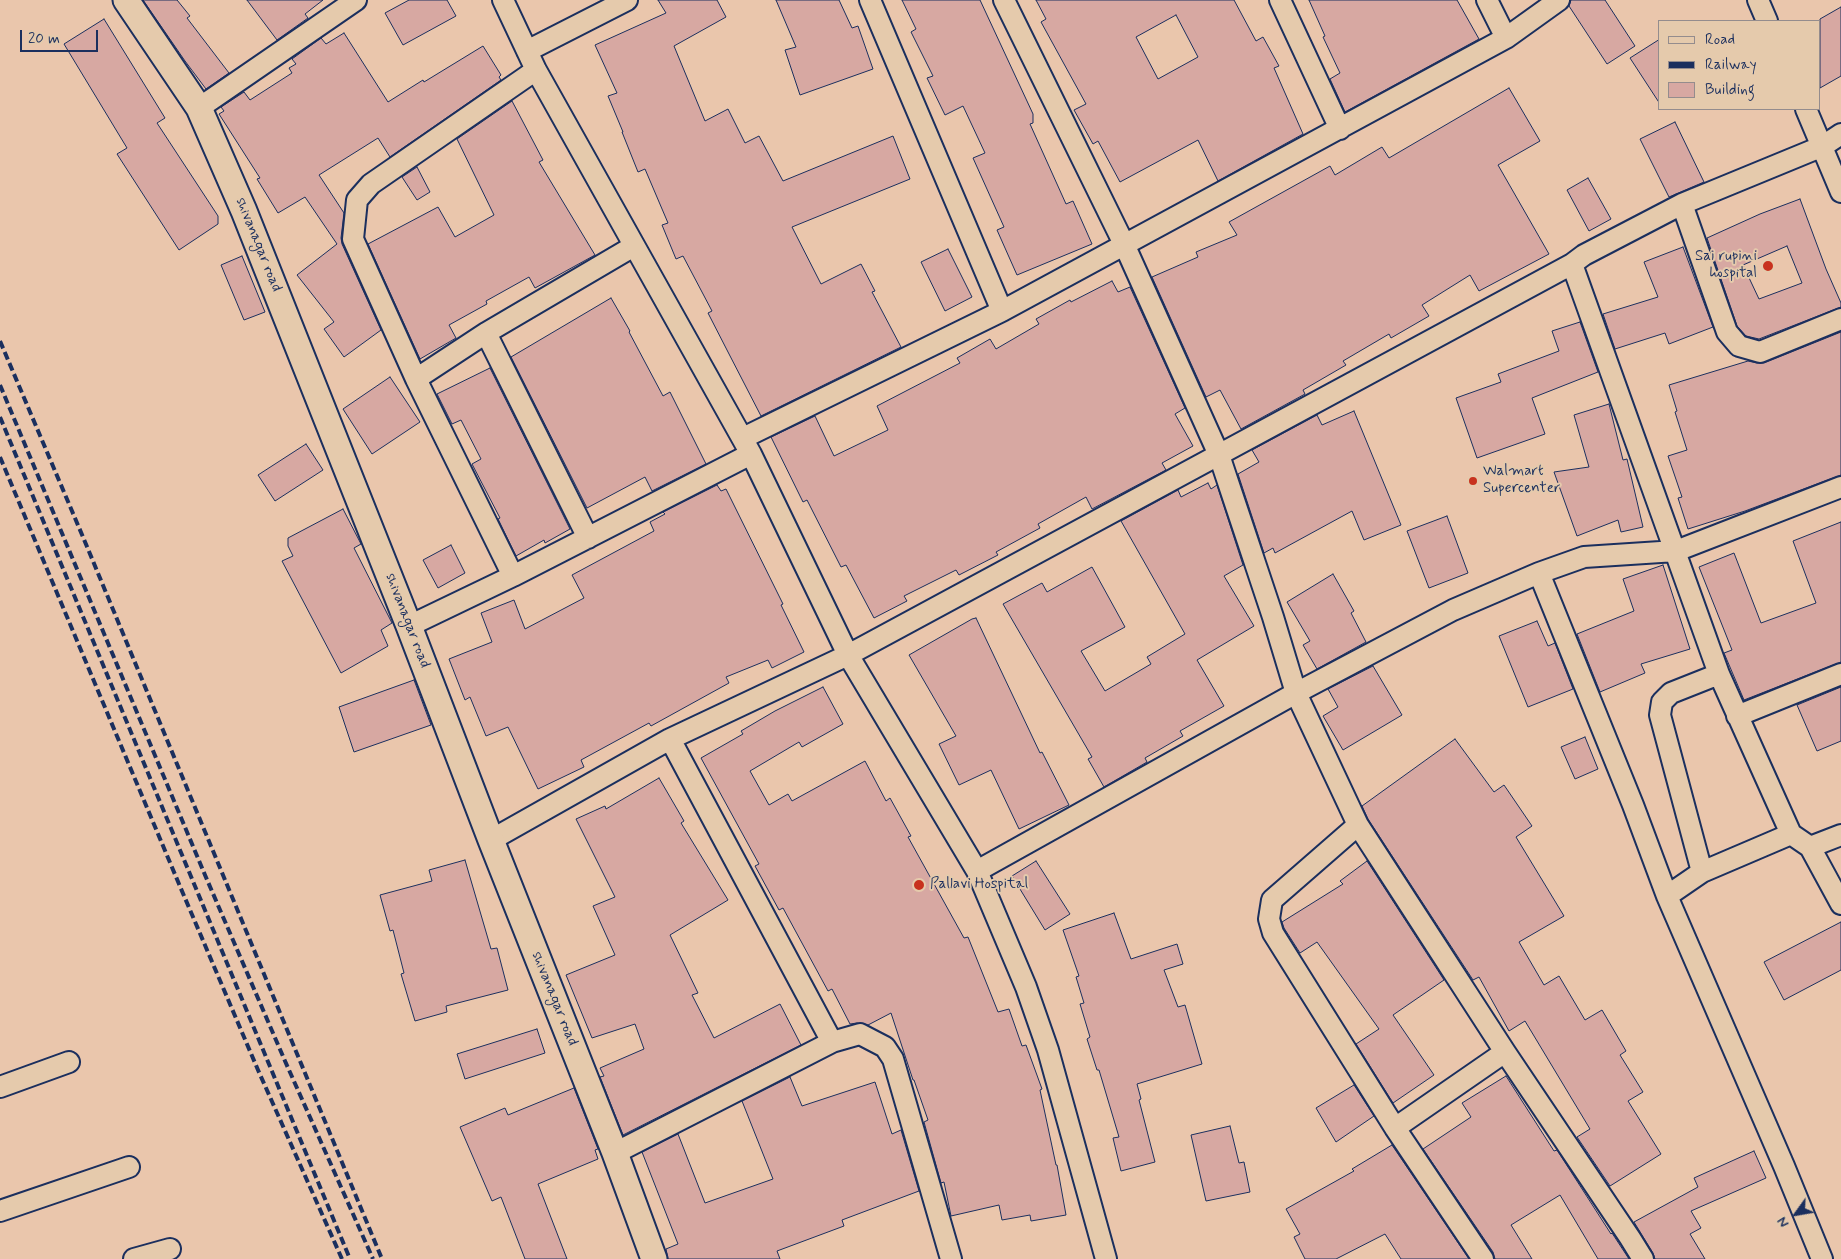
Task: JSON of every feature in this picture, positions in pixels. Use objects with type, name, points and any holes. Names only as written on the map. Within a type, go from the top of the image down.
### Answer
[{"type":"street","name":"shivanagar road","points":[[126,0],[200,108],[244,211],[410,626],[491,840],[616,1153],[654,1259]]},
{"type":"street","points":[[200,108],[356,0]]},
{"type":"street","points":[[503,0],[536,70],[747,446],[848,655],[978,870],[1026,987],[1048,1050],[1106,1259]]},
{"type":"street","points":[[528,51],[627,0]]},
{"type":"street","points":[[870,0],[1002,311]]},
{"type":"street","points":[[1004,0],[1124,244],[1218,455],[1273,617],[1296,692],[1358,824],[1505,1052],[1643,1259]]},
{"type":"street","points":[[1280,0],[1340,129]]},
{"type":"street","points":[[1487,0],[1506,38]]},
{"type":"street","points":[[410,626],[588,538],[747,446],[1340,129],[1506,38],[1559,0]]},
{"type":"street","points":[[1758,0],[1767,20]]},
{"type":"street","points":[[514,576],[416,379],[353,239],[356,200],[371,184],[536,70]]},
{"type":"street","points":[[1806,110],[1841,192]]},
{"type":"street","points":[[491,840],[670,739],[848,655],[1572,264],[1584,255],[1682,204],[1823,146],[1841,134]]},
{"type":"street","points":[[1682,204],[1727,332],[1739,346],[1760,352],[1841,319]]},
{"type":"street","points":[[416,379],[486,333],[634,246]]},
{"type":"street","points":[[1572,264],[1719,674],[1791,834],[1810,847],[1841,904]]},
{"type":"street","points":[[486,333],[588,538]]},
{"type":"street","points":[[978,870],[1296,692],[1454,610],[1539,573],[1584,557],[1676,551],[1841,487]]},
{"type":"street","points":[[1539,573],[1633,805],[1666,896],[1784,1166],[1822,1259]]},
{"type":"street","points":[[1702,872],[1660,715],[1662,702],[1671,693],[1719,674]]},
{"type":"street","points":[[1737,716],[1841,674]]},
{"type":"street","points":[[670,739],[832,1042]]},
{"type":"street","points":[[1358,824],[1272,900],[1269,919],[1273,933],[1395,1128],[1483,1259]]},
{"type":"street","points":[[1666,896],[1702,872],[1791,834]]},
{"type":"street","points":[[1810,847],[1841,834]]},
{"type":"street","points":[[616,1153],[832,1042],[860,1034],[885,1046],[893,1059],[951,1259]]},
{"type":"street","points":[[1395,1128],[1505,1052]]},
{"type":"street","points":[[0,1087],[69,1062]]},
{"type":"street","points":[[0,1211],[129,1167]]},
{"type":"street","points":[[134,1259],[170,1249]]},
{"type":"building","points":[[143,0],[177,0],[190,16],[187,18],[229,73],[206,89]]},
{"type":"building","points":[[247,0],[323,0],[305,14],[308,18],[277,40]]},
{"type":"building","points":[[409,0],[447,0],[456,16],[403,45],[385,13]]},
{"type":"building","points":[[658,0],[717,0],[726,17],[674,46],[705,121],[728,109],[745,143],[759,136],[783,181],[893,136],[910,179],[792,227],[821,284],[861,264],[875,291],[872,292],[901,347],[761,416],[708,313],[712,311],[683,256],[676,259],[662,225],[668,223],[645,169],[638,172],[608,96],[617,93],[595,45],[666,13]]},
{"type":"building","points":[[776,0],[839,0],[852,28],[858,26],[873,69],[800,95],[785,50],[796,47]]},
{"type":"building","points":[[902,0],[980,0],[1033,114],[1033,123],[1030,124],[1066,204],[1073,201],[1092,244],[1017,275],[997,230],[1004,227],[973,158],[985,153],[963,106],[945,115],[927,78],[933,76],[911,32],[916,29]]},
{"type":"building","points":[[1036,0],[1234,0],[1256,41],[1263,37],[1279,66],[1274,68],[1303,134],[1218,181],[1198,140],[1120,182],[1098,141],[1093,144],[1074,110],[1086,104],[1041,22],[1046,19]],"holes":[[[1176,15],[1198,57],[1158,79],[1136,37]]]},
{"type":"building","points":[[1309,0],[1457,0],[1479,39],[1345,112],[1330,79],[1340,73],[1323,37],[1325,36]]},
{"type":"building","points":[[1571,0],[1605,0],[1635,46],[1607,64],[1569,6]]},
{"type":"building","points":[[1841,7],[1841,76],[1821,87],[1821,20]]},
{"type":"building","points":[[104,19],[165,118],[157,123],[218,216],[218,224],[179,250],[117,154],[127,148],[64,44]]},
{"type":"building","points":[[344,33],[388,102],[483,46],[501,75],[499,77],[501,80],[390,157],[378,138],[319,175],[344,213],[342,244],[381,330],[344,357],[324,329],[334,322],[297,275],[337,244],[305,197],[278,213],[257,179],[260,178],[219,114],[224,111],[221,107],[244,92],[250,100],[292,73],[289,68],[296,64],[292,59],[321,38],[326,44]]},
{"type":"building","points":[[1658,40],[1658,101],[1630,58]]},
{"type":"building","points":[[1509,88],[1540,141],[1498,165],[1549,254],[1479,291],[1470,275],[1422,305],[1429,316],[1391,338],[1389,334],[1343,361],[1346,365],[1303,390],[1305,394],[1241,429],[1220,390],[1206,397],[1152,277],[1198,257],[1196,252],[1237,235],[1229,222],[1330,166],[1335,175],[1382,147],[1389,158]]},
{"type":"building","points":[[512,101],[543,160],[539,162],[595,255],[535,288],[529,277],[486,301],[487,304],[449,325],[456,338],[420,359],[368,244],[438,207],[455,237],[494,215],[457,139]]},
{"type":"building","points":[[1675,122],[1704,182],[1669,197],[1640,139]]},
{"type":"building","points":[[417,167],[430,192],[417,200],[402,177]]},
{"type":"building","points":[[1588,178],[1611,219],[1589,231],[1567,190]]},
{"type":"building","points":[[1800,199],[1841,307],[1759,339],[1746,336],[1737,326],[1707,238],[1760,214]],"holes":[[[1787,246],[1802,283],[1759,299],[1743,265]]]},
{"type":"building","points":[[1683,247],[1713,327],[1669,344],[1665,333],[1615,349],[1603,314],[1658,297],[1644,262]]},
{"type":"building","points":[[948,249],[972,297],[945,311],[921,262]]},
{"type":"building","points":[[242,256],[265,312],[244,320],[221,265]]},
{"type":"building","points":[[1112,281],[1118,292],[1130,287],[1185,408],[1175,414],[1193,446],[1162,463],[1166,470],[1092,509],[1086,497],[1038,524],[1040,528],[996,552],[998,555],[959,575],[956,570],[904,596],[907,601],[874,618],[846,565],[841,567],[807,500],[803,502],[771,437],[815,416],[834,456],[888,430],[877,406],[960,363],[957,358],[990,339],[996,349],[1039,324],[1036,319],[1070,300],[1071,302]]},
{"type":"building","points":[[611,298],[663,396],[670,392],[706,464],[652,491],[645,477],[587,508],[511,357]]},
{"type":"building","points":[[1580,322],[1598,372],[1532,398],[1545,434],[1477,458],[1456,398],[1501,382],[1498,374],[1559,351],[1552,331]]},
{"type":"building","points":[[1841,332],[1841,475],[1745,511],[1688,529],[1678,498],[1682,497],[1668,456],[1687,450],[1669,385],[1748,361],[1764,363]]},
{"type":"building","points":[[490,368],[570,529],[545,543],[544,540],[516,556],[498,519],[500,518],[472,464],[481,459],[461,420],[452,424],[437,394]]},
{"type":"building","points":[[390,377],[420,422],[372,454],[343,409]]},
{"type":"building","points":[[1609,404],[1623,460],[1627,459],[1643,527],[1621,532],[1618,520],[1577,536],[1554,472],[1589,467],[1574,415]]},
{"type":"building","points":[[1354,411],[1401,525],[1364,540],[1352,511],[1275,553],[1273,548],[1264,553],[1238,474],[1259,462],[1252,450],[1317,415],[1322,425]]},
{"type":"building","points":[[306,444],[323,470],[275,501],[258,475]]},
{"type":"building","points":[[1208,483],[1211,489],[1217,485],[1243,565],[1224,576],[1254,626],[1197,660],[1224,706],[1180,731],[1183,736],[1145,758],[1147,762],[1104,787],[1088,759],[1092,757],[1003,604],[1042,583],[1047,592],[1092,567],[1125,627],[1081,651],[1105,691],[1151,664],[1147,657],[1185,634],[1121,521],[1178,490],[1181,497]]},
{"type":"building","points":[[717,485],[721,491],[726,489],[783,604],[781,605],[804,652],[772,668],[768,660],[726,677],[729,683],[651,726],[649,723],[581,760],[584,767],[538,789],[508,727],[486,736],[470,697],[465,700],[449,659],[492,642],[481,613],[514,600],[525,629],[584,598],[572,575],[654,531],[650,522],[665,514],[663,512]]},
{"type":"building","points":[[343,509],[361,544],[354,548],[392,623],[381,630],[388,646],[341,673],[282,561],[293,556],[288,546],[288,538]]},
{"type":"building","points":[[1447,516],[1468,573],[1429,588],[1407,531]]},
{"type":"building","points":[[1841,522],[1841,662],[1744,700],[1724,653],[1732,650],[1699,567],[1734,553],[1761,623],[1816,603],[1793,541]]},
{"type":"building","points":[[451,545],[465,573],[438,588],[423,560]]},
{"type":"building","points":[[1663,565],[1690,649],[1641,664],[1645,673],[1600,692],[1577,634],[1634,611],[1623,579]]},
{"type":"building","points":[[1333,574],[1354,611],[1351,613],[1366,642],[1317,669],[1303,645],[1310,641],[1287,602]]},
{"type":"building","points":[[976,618],[1040,753],[1042,752],[1069,805],[1019,829],[991,770],[959,785],[939,744],[956,736],[909,655]]},
{"type":"building","points":[[1537,621],[1548,646],[1555,643],[1573,689],[1528,707],[1499,636]]},
{"type":"building","points":[[1373,666],[1402,715],[1343,750],[1323,716],[1338,707],[1328,689]]},
{"type":"building","points":[[414,680],[431,725],[354,752],[339,707]]},
{"type":"building","points":[[823,687],[843,724],[802,747],[799,742],[750,771],[769,805],[788,794],[792,801],[865,761],[886,801],[890,798],[911,836],[908,837],[964,938],[968,937],[998,1012],[1009,1009],[1022,1046],[1026,1045],[1042,1089],[1040,1090],[1066,1215],[1031,1221],[1030,1215],[1002,1220],[999,1205],[951,1216],[944,1182],[941,1183],[924,1122],[928,1120],[891,1013],[868,1025],[850,1024],[832,989],[828,991],[783,908],[779,910],[755,866],[759,864],[701,758],[743,734],[741,731],[775,711]]},
{"type":"building","points":[[1841,687],[1841,741],[1817,751],[1797,705]]},
{"type":"building","points":[[1585,737],[1598,769],[1575,779],[1561,747]]},
{"type":"building","points":[[1455,739],[1494,792],[1504,785],[1532,826],[1516,837],[1564,916],[1519,942],[1544,985],[1559,976],[1585,1020],[1602,1010],[1626,1051],[1620,1055],[1643,1092],[1628,1101],[1661,1154],[1610,1186],[1577,1137],[1590,1129],[1525,1021],[1509,1031],[1479,977],[1473,980],[1368,819],[1362,806]]},
{"type":"building","points":[[659,778],[684,821],[681,823],[728,900],[670,935],[698,993],[692,995],[714,1038],[780,1004],[801,1045],[623,1135],[600,1077],[604,1076],[600,1068],[644,1049],[635,1024],[592,1038],[566,975],[615,955],[593,906],[615,897],[576,819],[605,806],[606,809]]},
{"type":"building","points":[[465,860],[491,949],[497,948],[508,990],[446,1006],[447,1012],[415,1021],[401,974],[404,973],[393,930],[390,931],[380,895],[432,881],[429,870]]},
{"type":"building","points":[[1036,861],[1070,914],[1045,930],[1012,876]]},
{"type":"building","points":[[1367,861],[1444,980],[1393,1015],[1434,1075],[1393,1103],[1356,1044],[1379,1029],[1317,942],[1300,953],[1282,922],[1343,884],[1340,881]]},
{"type":"building","points":[[1114,913],[1131,959],[1177,944],[1183,964],[1164,970],[1178,1007],[1185,1005],[1202,1064],[1137,1084],[1141,1099],[1139,1100],[1155,1162],[1121,1171],[1113,1138],[1119,1137],[1099,1070],[1097,1070],[1087,1039],[1090,1037],[1080,1004],[1084,1003],[1076,977],[1079,976],[1063,930]]},
{"type":"building","points":[[1841,922],[1841,970],[1784,1000],[1764,962]]},
{"type":"building","points":[[537,1029],[545,1053],[465,1079],[457,1054]]},
{"type":"building","points":[[1506,1076],[1554,1151],[1557,1150],[1629,1259],[1598,1259],[1560,1195],[1511,1225],[1532,1259],[1495,1259],[1493,1252],[1423,1149],[1471,1117],[1462,1103]]},
{"type":"building","points":[[790,1077],[802,1106],[875,1082],[892,1134],[901,1130],[919,1191],[842,1220],[844,1226],[777,1251],[780,1259],[668,1259],[666,1249],[678,1244],[642,1152],[678,1134],[705,1203],[773,1179],[742,1101]]},
{"type":"building","points":[[1354,1085],[1374,1116],[1336,1142],[1316,1108]]},
{"type":"building","points":[[574,1088],[598,1149],[595,1150],[598,1159],[538,1184],[567,1259],[525,1259],[501,1197],[492,1201],[460,1127],[505,1108],[508,1115]]},
{"type":"building","points":[[1230,1126],[1239,1163],[1244,1162],[1250,1192],[1206,1201],[1191,1135]]},
{"type":"building","points":[[1392,1145],[1469,1259],[1401,1259],[1385,1234],[1336,1259],[1305,1259],[1294,1237],[1300,1234],[1286,1209],[1354,1171],[1352,1169]]},
{"type":"building","points":[[1754,1151],[1766,1178],[1691,1211],[1701,1228],[1690,1234],[1705,1259],[1655,1259],[1634,1222],[1698,1187],[1694,1178]]},
{"type":"railway","points":[[0,341],[382,1259]]},
{"type":"railway","points":[[0,385],[205,875],[373,1259]]},
{"type":"railway","points":[[0,417],[350,1259]]},
{"type":"railway","points":[[0,457],[258,1070],[342,1259]]},
{"type":"place","name":"Sai rupini hospital","points":[[1768,266]]},
{"type":"place","name":"Walmart Supercenter","points":[[1473,481]]},
{"type":"place","name":"Pallavi Hospital","points":[[919,885]]}]
